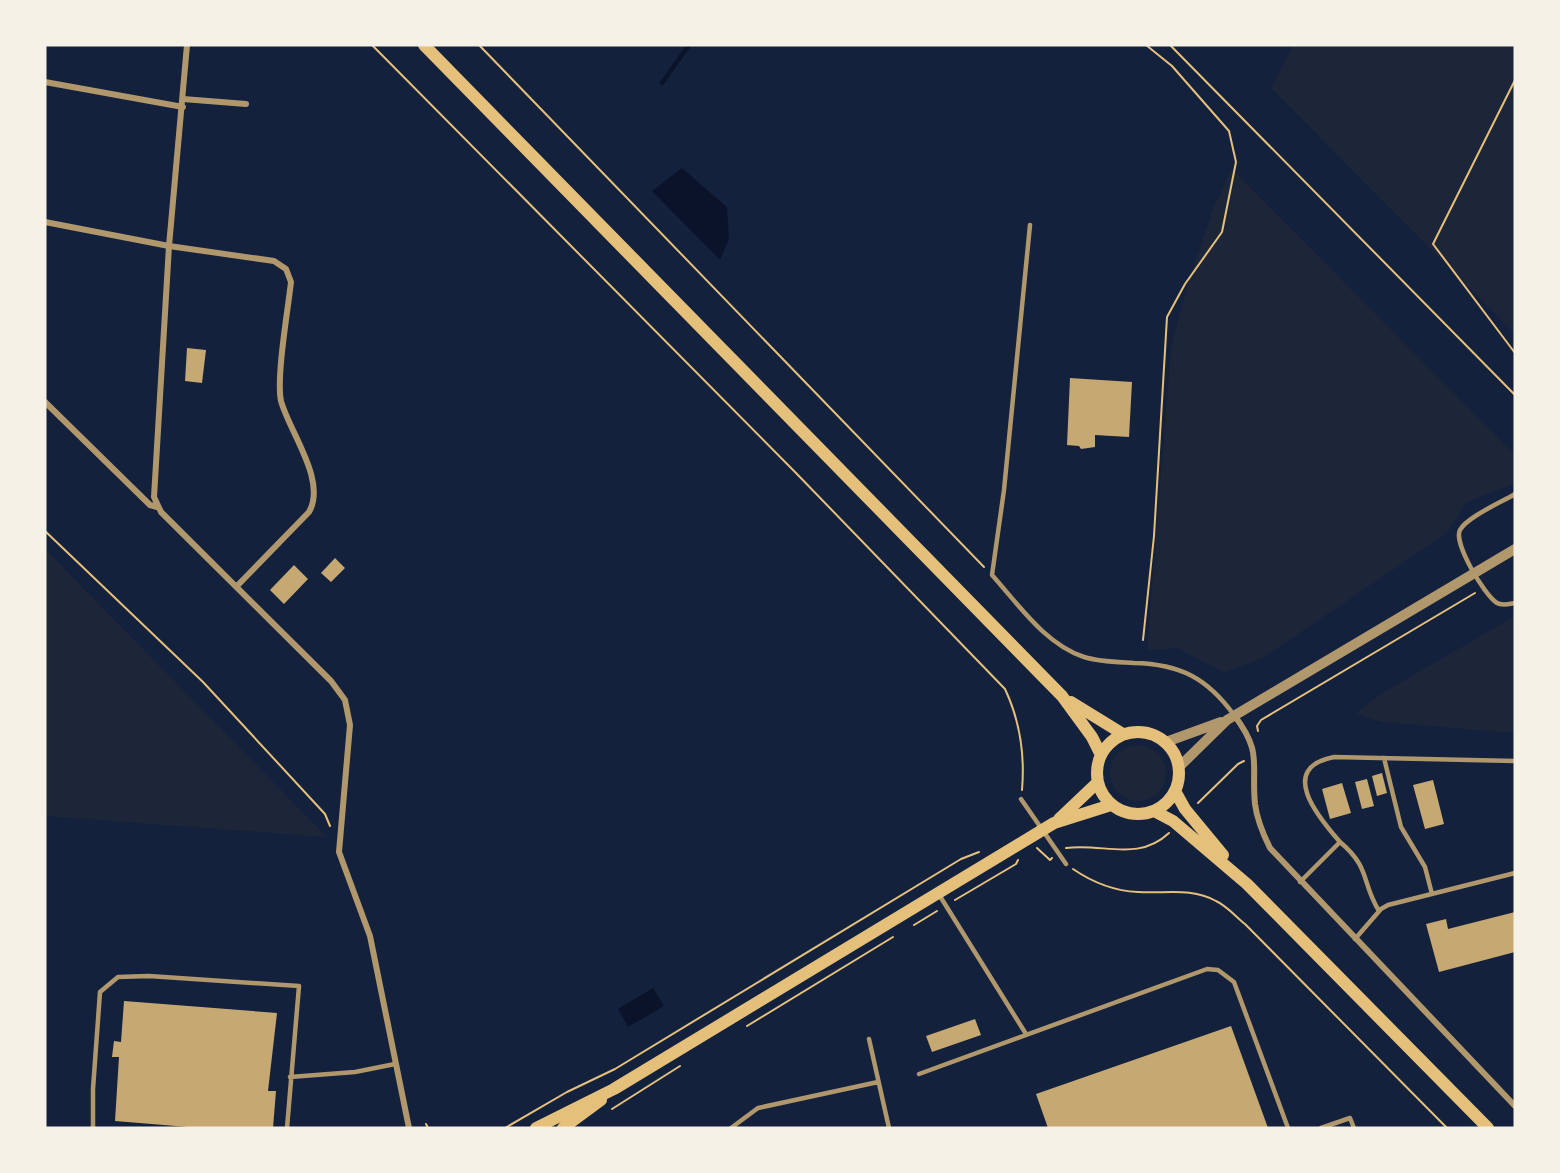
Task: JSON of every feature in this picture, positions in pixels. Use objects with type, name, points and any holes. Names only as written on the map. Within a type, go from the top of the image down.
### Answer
[{"type":"main road","points":[[424,45],[753,384],[1062,696],[1092,737],[1101,755]]},
{"type":"main road","points":[[1062,696],[1123,734]]},
{"type":"main road","points":[[1143,732],[1166,742],[1174,752],[1179,767],[1175,791],[1167,802],[1154,811],[1134,814],[1111,805],[1098,782],[1097,768],[1101,755],[1109,743],[1123,734],[1143,732]]},
{"type":"main road","points":[[1054,824],[1098,782]]},
{"type":"main road","points":[[1175,791],[1188,813],[1247,884]]},
{"type":"main road","points":[[536,1128],[614,1089],[1041,831],[1054,824],[1111,805]]},
{"type":"main road","points":[[1154,811],[1177,824],[1247,884],[1488,1128]]},
{"type":"main road","points":[[563,1128],[614,1089]]},
{"type":"street","points":[[157,507],[153,489],[169,246],[187,45]]},
{"type":"street","points":[[45,82],[183,107]]},
{"type":"street","points":[[183,99],[246,104]]},
{"type":"street","points":[[45,222],[169,246],[279,262],[286,268],[291,282],[280,392],[314,482],[316,497],[309,512],[237,586]]},
{"type":"street","points":[[45,402],[237,586],[331,681],[345,700],[350,724],[338,843],[342,864],[370,936],[409,1128]]},
{"type":"street","points":[[1166,742],[1230,718],[1515,549]]},
{"type":"street","points":[[1230,718],[1252,744],[1255,759],[1255,803],[1262,831],[1270,848],[1515,1106]]},
{"type":"street","points":[[1179,767],[1230,718]]},
{"type":"lane","points":[[1030,225],[1004,490],[992,575],[1036,624],[1069,650],[1102,661],[1153,663],[1182,670],[1210,688],[1230,718]]},
{"type":"lane","points":[[1515,495],[1464,524],[1458,533],[1458,541],[1486,591],[1496,602],[1504,605],[1515,603]]},
{"type":"lane","points":[[1379,912],[1373,902],[1363,867],[1358,858],[1340,842],[1309,800],[1305,784],[1306,774],[1320,759],[1334,757],[1515,761]]},
{"type":"lane","points":[[1384,758],[1401,827],[1425,867],[1432,894]]},
{"type":"lane","points":[[1021,799],[1066,864]]},
{"type":"lane","points":[[1300,882],[1340,842]]},
{"type":"lane","points":[[1355,939],[1388,905],[1515,873]]},
{"type":"lane","points":[[938,894],[1026,1034]]},
{"type":"lane","points":[[919,1074],[1207,969],[1218,970],[1234,982],[1288,1128]]},
{"type":"lane","points":[[93,1128],[93,1089],[100,992],[118,977],[148,976],[299,986],[287,1128]]},
{"type":"lane","points":[[869,1039],[889,1128]]},
{"type":"lane","points":[[290,1077],[355,1072],[395,1064]]},
{"type":"lane","points":[[730,1128],[758,1108],[878,1082]]},
{"type":"lane","points":[[1321,1128],[1350,1118],[1354,1128]]},
{"type":"path","points":[[372,45],[895,574],[1005,689],[1016,712],[1020,735],[1024,766],[1021,799]]},
{"type":"path","points":[[479,45],[992,575]]},
{"type":"path","points":[[1143,639],[1154,536],[1167,317],[1185,284],[1222,232],[1236,162],[1229,131],[1172,66],[1146,45]]},
{"type":"path","points":[[1170,45],[1515,395]]},
{"type":"path","points":[[1515,80],[1433,244],[1515,353]]},
{"type":"path","points":[[45,531],[203,682],[325,814],[338,843]]},
{"type":"path","points":[[1260,739],[1257,726],[1261,720],[1474,594],[1486,591]]},
{"type":"path","points":[[1188,813],[1238,764],[1255,759]]},
{"type":"path","points":[[1031,849],[1041,850],[1050,860],[1062,848],[1082,846],[1136,850],[1148,848],[1158,843],[1177,824]]},
{"type":"path","points":[[505,1128],[624,1063],[961,859],[983,851]]},
{"type":"path","points":[[910,927],[1016,864],[1020,855]]},
{"type":"path","points":[[1066,864],[1091,882],[1117,889],[1138,892],[1192,892],[1217,901],[1245,924],[1447,1128]]},
{"type":"path","points":[[745,1027],[901,933]]},
{"type":"path","points":[[605,1114],[684,1064]]},
{"type":"shaded area","points":[[1293,45],[1515,45],[1515,334],[1271,88]]},
{"type":"shaded area","points":[[682,168],[727,207],[729,239],[720,260],[652,191]]},
{"type":"shaded area","points":[[1232,169],[1515,455],[1515,483],[1467,502],[1447,533],[1261,659],[1224,672],[1177,648],[1147,650],[1171,348],[1187,286],[1214,207]]},
{"type":"shaded area","points":[[45,549],[327,837],[45,816]]},
{"type":"shaded area","points":[[1515,616],[1515,733],[1381,722],[1356,713],[1381,694]]},
{"type":"shaded area","points":[[1138,745],[1149,747],[1158,753],[1164,762],[1166,773],[1164,784],[1158,793],[1149,799],[1138,801],[1127,799],[1118,793],[1112,784],[1110,773],[1112,762],[1118,753],[1127,747]]},
{"type":"shaded area","points":[[653,988],[664,1006],[628,1027],[618,1009]]},
{"type":"building","points":[[187,348],[206,350],[202,383],[185,381]]},
{"type":"building","points":[[1070,378],[1132,382],[1129,437],[1095,435],[1095,447],[1081,449],[1079,446],[1067,445]]},
{"type":"building","points":[[335,558],[345,568],[331,582],[321,573]]},
{"type":"building","points":[[294,565],[308,579],[284,604],[270,590]]},
{"type":"building","points":[[1382,773],[1387,793],[1377,796],[1372,776]]},
{"type":"building","points":[[1367,779],[1374,806],[1362,809],[1355,782]]},
{"type":"building","points":[[1433,780],[1444,824],[1425,829],[1413,785]]},
{"type":"building","points":[[1342,783],[1351,813],[1330,819],[1322,789]]},
{"type":"building","points":[[1515,912],[1515,952],[1439,972],[1426,924],[1446,919],[1448,929]]},
{"type":"building","points":[[124,1001],[277,1013],[268,1091],[276,1091],[273,1128],[200,1128],[115,1121],[119,1057],[112,1057],[114,1041],[121,1042]]},
{"type":"building","points":[[975,1019],[981,1035],[932,1052],[926,1036]]},
{"type":"building","points":[[1231,1026],[1268,1128],[1048,1128],[1036,1094]]},
{"type":"waterway","points":[[662,83],[689,45]]}]
